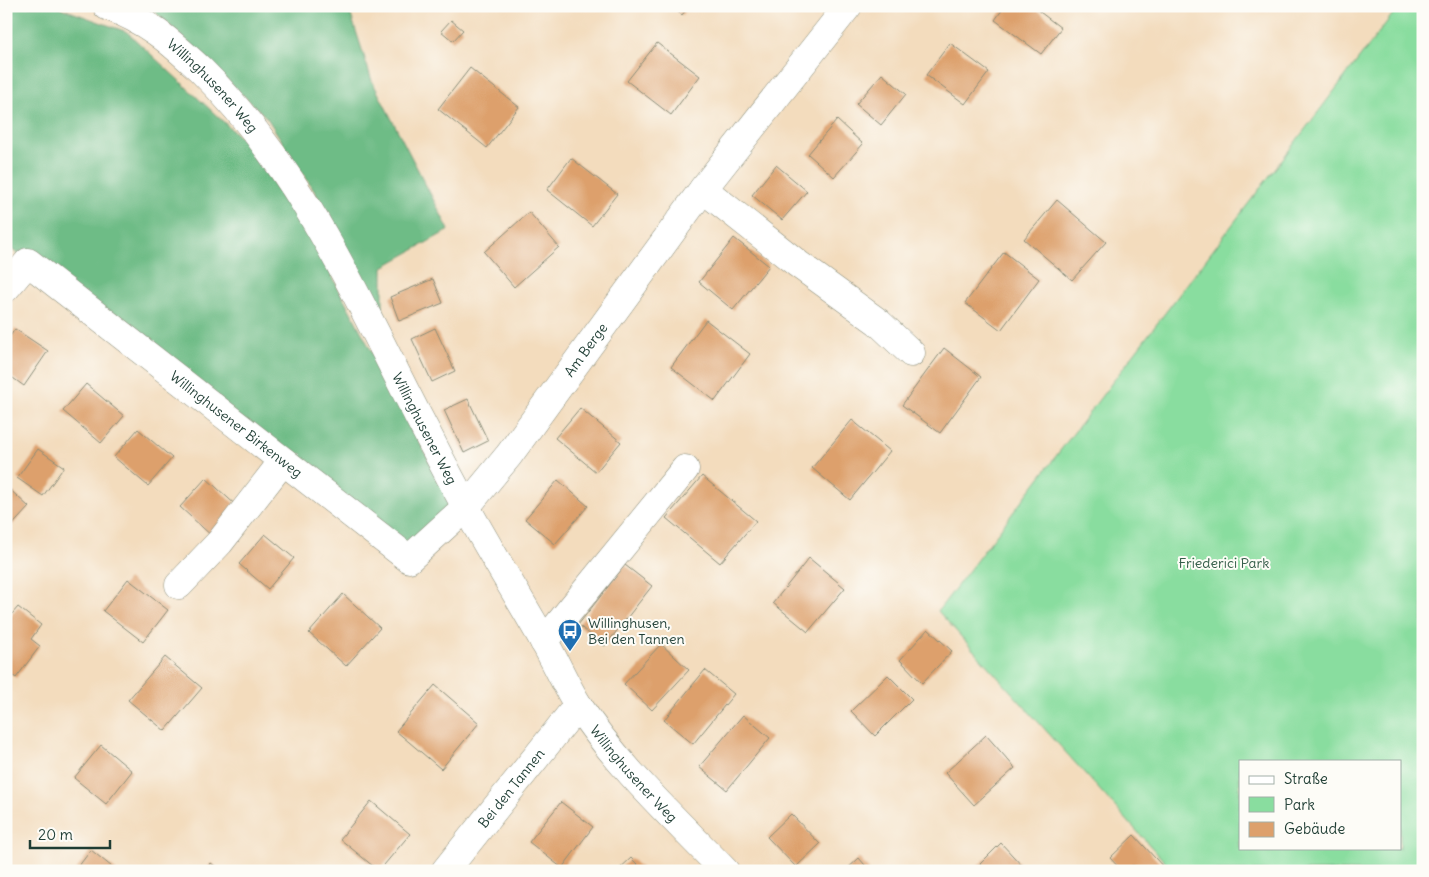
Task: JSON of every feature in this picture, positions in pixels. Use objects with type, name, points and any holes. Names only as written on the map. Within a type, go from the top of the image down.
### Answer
[{"type":"street","name":"Willinghusener Weg","points":[[107,6],[126,13],[146,24],[178,49],[217,86],[254,128],[318,222],[466,507],[578,705],[620,761],[725,871]]},
{"type":"street","name":"Am Berge","points":[[466,507],[509,455],[703,189],[848,6]]},
{"type":"street","points":[[703,189],[798,264],[878,322],[911,353]]},
{"type":"street","name":"Willinghusener Birkenweg","points":[[6,288],[28,262],[409,559],[466,507]]},
{"type":"street","points":[[179,585],[220,542],[283,461]]},
{"type":"street","points":[[544,642],[685,469]]},
{"type":"street","name":"Bei den Tannen","points":[[445,871],[578,705]]},
{"type":"green space","points":[[6,6],[55,6],[127,32],[244,141],[307,229],[457,513],[409,559],[6,245]]},
{"type":"green space","points":[[149,6],[348,6],[372,81],[449,230],[383,267],[383,327],[331,217],[267,118]]},
{"type":"green space","name":"Friederici Park","points":[[1399,6],[1423,6],[1423,871],[1173,871],[938,611]]},
{"type":"building","points":[[671,6],[689,6],[682,15]]},
{"type":"building","points":[[1005,6],[1032,6],[1061,28],[1041,54],[995,20]]},
{"type":"building","points":[[451,20],[463,30],[453,41],[441,31]]},
{"type":"building","points":[[657,43],[700,76],[671,115],[627,81]]},
{"type":"building","points":[[950,43],[989,72],[965,104],[926,75]]},
{"type":"building","points":[[470,68],[519,107],[487,148],[438,109]]},
{"type":"building","points":[[882,74],[906,94],[881,125],[856,104]]},
{"type":"building","points":[[837,120],[863,144],[834,177],[808,154]]},
{"type":"building","points":[[571,158],[617,194],[592,226],[547,190]]},
{"type":"building","points":[[776,165],[807,191],[782,220],[752,195]]},
{"type":"building","points":[[1057,200],[1106,242],[1072,280],[1024,239]]},
{"type":"building","points":[[529,212],[559,247],[514,287],[484,252]]},
{"type":"building","points":[[734,238],[769,266],[733,310],[699,282]]},
{"type":"building","points":[[1004,252],[1039,279],[1001,330],[965,303]]},
{"type":"building","points":[[433,279],[443,303],[399,321],[390,297]]},
{"type":"building","points":[[706,320],[750,354],[715,401],[671,367]]},
{"type":"building","points":[[435,328],[455,371],[432,382],[412,339]]},
{"type":"building","points":[[15,329],[48,351],[24,386],[6,373],[6,342]]},
{"type":"building","points":[[944,348],[981,377],[940,433],[902,405]]},
{"type":"building","points":[[86,384],[124,416],[101,443],[63,411]]},
{"type":"building","points":[[468,399],[488,441],[464,453],[444,410]]},
{"type":"building","points":[[580,408],[621,442],[596,472],[555,438]]},
{"type":"building","points":[[852,420],[890,451],[850,500],[812,468]]},
{"type":"building","points":[[138,429],[172,458],[148,486],[114,457]]},
{"type":"building","points":[[38,449],[64,467],[43,496],[17,478]]},
{"type":"building","points":[[702,476],[756,521],[720,563],[666,518]]},
{"type":"building","points":[[206,478],[239,508],[213,537],[180,507]]},
{"type":"building","points":[[558,480],[588,506],[555,544],[525,519]]},
{"type":"building","points":[[6,486],[29,507],[6,532]]},
{"type":"building","points":[[265,534],[294,558],[268,589],[239,564]]},
{"type":"building","points":[[809,558],[845,588],[808,632],[773,603]]},
{"type":"building","points":[[625,565],[652,586],[605,646],[578,625]]},
{"type":"building","points":[[128,579],[168,610],[143,642],[103,611]]},
{"type":"building","points":[[343,594],[380,628],[346,666],[309,633]]},
{"type":"building","points":[[18,607],[41,625],[31,639],[40,646],[16,678],[6,670],[6,621]]},
{"type":"building","points":[[928,629],[952,651],[922,683],[900,660]]},
{"type":"building","points":[[661,644],[689,670],[652,710],[624,684]]},
{"type":"building","points":[[165,657],[202,688],[165,731],[128,700]]},
{"type":"building","points":[[705,670],[734,694],[693,744],[664,720]]},
{"type":"building","points":[[888,675],[912,699],[875,736],[851,711]]},
{"type":"building","points":[[435,685],[479,723],[441,769],[396,731]]},
{"type":"building","points":[[743,715],[770,738],[727,790],[699,767]]},
{"type":"building","points":[[986,735],[1015,768],[974,805],[945,773]]},
{"type":"building","points":[[101,745],[132,771],[106,804],[74,778]]},
{"type":"building","points":[[371,801],[410,834],[379,871],[340,839]]},
{"type":"building","points":[[561,802],[593,827],[562,868],[529,842]]},
{"type":"building","points":[[791,814],[820,844],[796,867],[767,837]]},
{"type":"building","points":[[1134,835],[1165,871],[1138,871],[1133,865],[1126,871],[1122,871],[1110,858]]},
{"type":"building","points":[[1001,843],[1024,868],[1021,871],[973,871]]},
{"type":"building","points":[[91,850],[117,871],[75,871]]},
{"type":"building","points":[[631,858],[644,871],[617,871]]},
{"type":"building","points":[[859,858],[870,871],[845,871]]},
{"type":"building","points":[[211,863],[221,871],[205,871]]},
{"type":"place","name":"Willinghusen, Bei den Tannen","points":[[570,652]]}]
